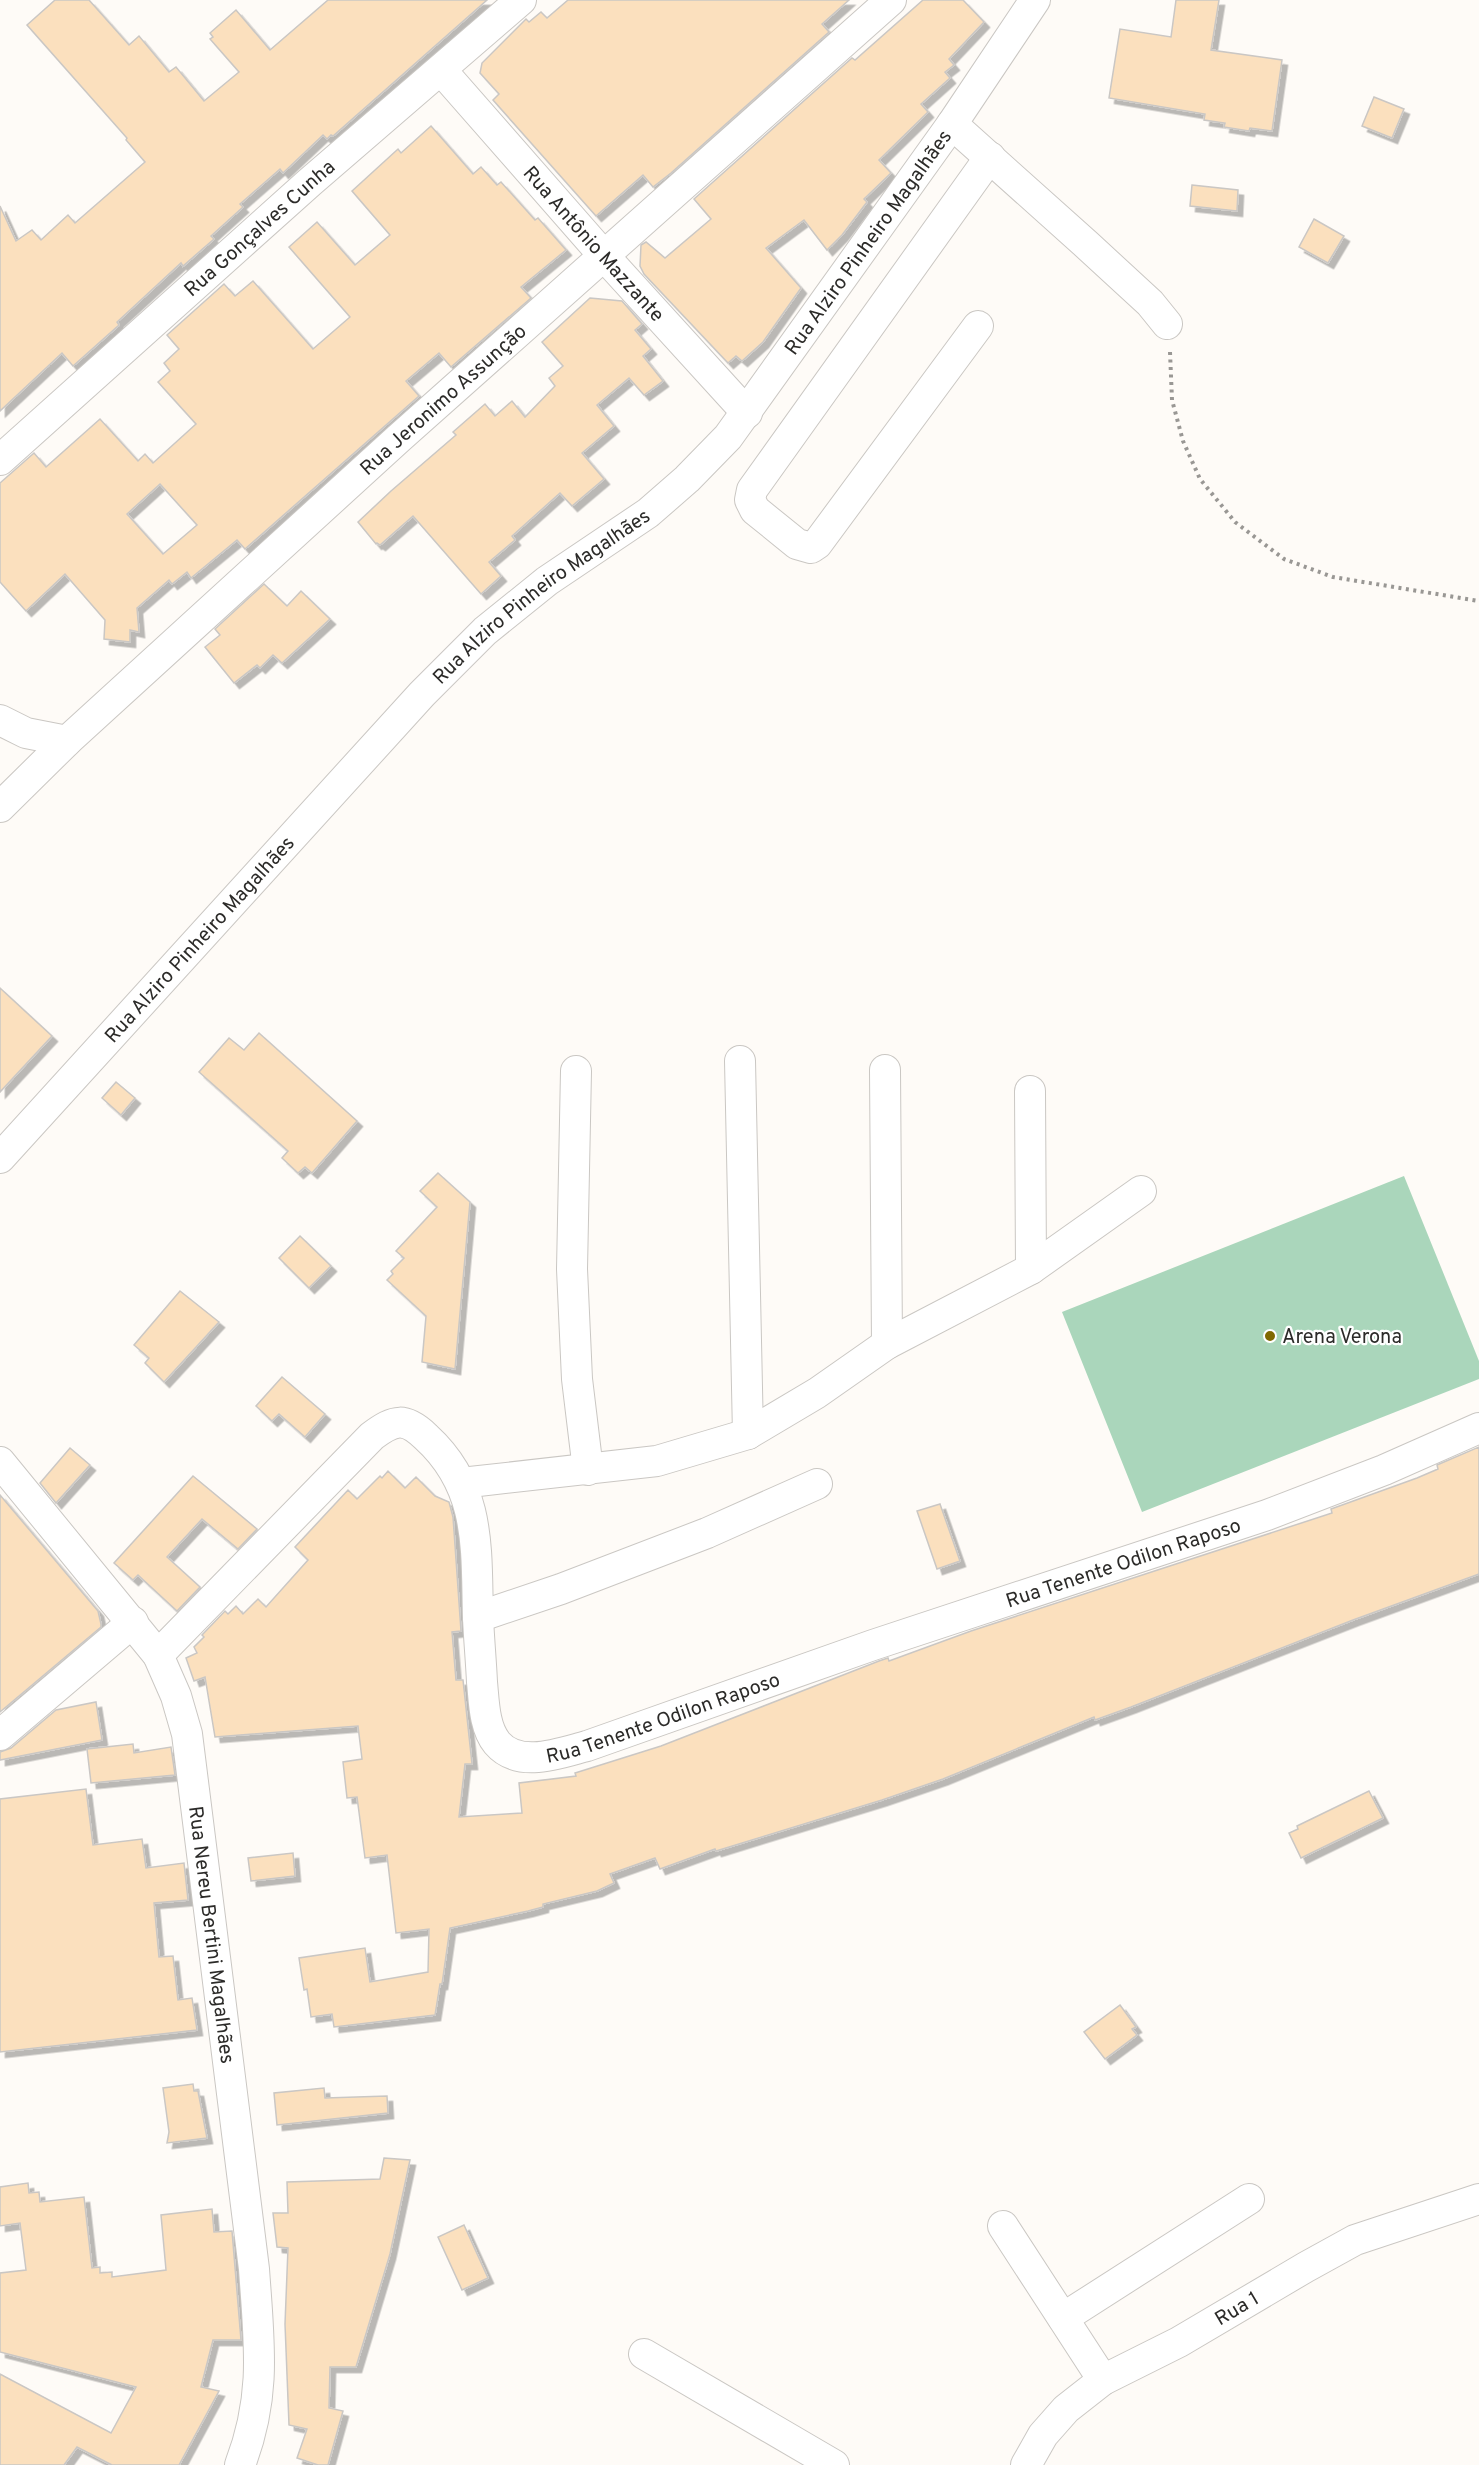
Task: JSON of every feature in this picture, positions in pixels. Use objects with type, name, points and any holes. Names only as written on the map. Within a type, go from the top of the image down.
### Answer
[{"type":"street","name":"Rua Gonçalves Cunha","points":[[0,460],[310,182],[442,71],[521,0]]},
{"type":"street","name":"Rua Jeronimo Assunção","points":[[0,807],[66,741],[389,447],[891,0]]},
{"type":"street","name":"Rua Alziro Pinheiro Magalhães","points":[[0,1158],[430,686],[485,631],[547,581],[648,513],[687,479],[728,437],[952,124],[1035,0]]},
{"type":"street","name":"Rua Antônio Mazzante","points":[[442,71],[605,257],[747,413]]},
{"type":"street","points":[[952,124],[1150,303],[1167,324]]},
{"type":"street","points":[[978,326],[817,544],[811,548],[796,544],[755,510],[750,500],[752,490],[990,157]]},
{"type":"street","points":[[0,720],[26,733],[66,741]]},
{"type":"street","points":[[740,1061],[748,1434]]},
{"type":"street","points":[[885,1070],[887,1344]]},
{"type":"street","points":[[576,1071],[572,1269],[577,1379],[588,1470]]},
{"type":"street","points":[[1030,1091],[1031,1269]]},
{"type":"street","points":[[461,1483],[657,1461],[748,1434],[816,1393],[887,1344],[1031,1269],[1141,1191]]},
{"type":"street","name":"Rua Tenente Odilon Raposo","points":[[158,1654],[372,1436],[396,1422],[405,1422],[416,1428],[449,1461],[461,1483],[477,1551],[478,1617],[484,1706],[489,1731],[504,1749],[517,1755],[548,1756],[587,1746],[873,1645],[1267,1515],[1384,1470],[1479,1428]]},
{"type":"street","name":"Rua Nereu Bertini Magalhães","points":[[0,1462],[134,1622],[158,1654],[176,1696],[187,1734],[254,2269],[260,2354],[258,2404],[251,2436],[240,2465]]},
{"type":"street","points":[[478,1617],[571,1585],[696,1537],[817,1484]]},
{"type":"street","points":[[0,1735],[134,1622]]},
{"type":"street","points":[[1063,2318],[1249,2199]]},
{"type":"street","name":"Rua 1","points":[[1026,2465],[1043,2435],[1066,2409],[1104,2380],[1179,2342],[1355,2240],[1479,2199]]},
{"type":"street","points":[[1003,2226],[1104,2380]]},
{"type":"street","points":[[644,2354],[834,2465]]},
{"type":"path","points":[[1167,324],[1171,338],[1172,400],[1183,441],[1200,479],[1235,522],[1284,559],[1333,577],[1479,601]]},
{"type":"green space","name":"Arena Verona","points":[[1404,1176],[1479,1361],[1479,1379],[1142,1512],[1062,1312]]},
{"type":"building","points":[[55,0],[89,0],[129,45],[139,36],[169,72],[176,67],[204,101],[239,72],[210,39],[213,37],[210,33],[236,10],[270,50],[328,0],[487,0],[333,136],[327,139],[323,135],[283,173],[280,169],[240,204],[243,207],[211,236],[214,239],[183,266],[181,263],[117,322],[119,325],[73,366],[62,353],[0,411],[0,206],[16,241],[32,230],[41,240],[68,215],[75,223],[145,162],[126,140],[127,138],[27,25]]},
{"type":"building","points":[[568,0],[849,0],[822,24],[829,32],[671,173],[653,187],[643,175],[596,216],[493,100],[499,94],[480,73],[482,63],[526,19],[529,22],[541,12],[547,18]]},
{"type":"building","points":[[923,0],[963,0],[984,22],[949,59],[954,65],[945,72],[950,78],[921,104],[928,112],[879,160],[891,173],[864,199],[867,202],[842,235],[827,250],[804,220],[766,248],[801,288],[763,342],[742,361],[736,356],[728,363],[644,274],[640,266],[641,245],[646,242],[665,258],[711,219],[694,199],[852,58],[855,60]]},
{"type":"building","points":[[1176,0],[1219,0],[1211,50],[1282,60],[1272,131],[1250,128],[1249,131],[1224,127],[1225,123],[1204,120],[1205,114],[1109,98],[1120,29],[1171,37]]},
{"type":"building","points":[[1374,97],[1404,109],[1392,138],[1362,126]]},
{"type":"building","points":[[431,126],[473,174],[481,167],[497,185],[501,182],[535,220],[538,218],[566,250],[521,287],[531,298],[451,367],[439,353],[406,381],[419,396],[245,549],[237,540],[191,578],[187,572],[172,584],[169,580],[137,608],[139,632],[130,630],[130,642],[104,639],[105,620],[65,574],[26,611],[0,582],[0,483],[34,453],[46,467],[100,419],[138,461],[145,454],[153,463],[196,424],[158,382],[170,371],[164,363],[179,349],[167,335],[224,284],[235,296],[253,281],[313,349],[350,317],[289,247],[317,222],[355,265],[390,235],[352,191],[398,149],[401,153]],"holes":[[[160,484],[197,525],[163,554],[127,514]]]},
{"type":"building","points":[[1192,185],[1238,190],[1237,211],[1190,206]]},
{"type":"building","points":[[1314,219],[1344,236],[1328,263],[1299,247]]},
{"type":"building","points":[[590,298],[622,301],[642,324],[635,330],[651,349],[643,356],[663,381],[644,395],[629,378],[597,405],[614,426],[582,453],[604,479],[572,506],[560,493],[512,536],[515,540],[489,562],[501,576],[481,594],[413,516],[380,545],[376,544],[358,522],[456,435],[453,432],[485,404],[495,416],[512,401],[525,417],[555,386],[549,378],[563,366],[542,342]]},
{"type":"building","points":[[264,584],[287,606],[301,591],[330,619],[282,663],[273,655],[260,668],[257,665],[234,683],[205,647],[220,635],[215,629]]},
{"type":"building","points":[[0,988],[52,1036],[0,1092]]},
{"type":"building","points":[[259,1033],[357,1121],[312,1173],[305,1167],[298,1173],[282,1158],[288,1151],[199,1072],[229,1038],[244,1050]]},
{"type":"building","points":[[116,1082],[135,1098],[121,1115],[102,1098]]},
{"type":"building","points":[[438,1173],[470,1202],[455,1369],[422,1362],[426,1316],[387,1280],[393,1274],[391,1271],[404,1258],[396,1251],[437,1207],[420,1191]]},
{"type":"building","points":[[300,1236],[331,1266],[309,1288],[279,1258]]},
{"type":"building","points":[[180,1291],[219,1322],[164,1382],[145,1363],[149,1358],[134,1345]]},
{"type":"building","points":[[282,1377],[325,1414],[305,1437],[279,1414],[272,1421],[256,1406]]},
{"type":"building","points":[[1479,1447],[1479,1574],[1353,1620],[1131,1707],[1095,1720],[1094,1717],[943,1779],[882,1800],[716,1851],[715,1849],[660,1869],[655,1858],[610,1874],[614,1883],[597,1891],[543,1904],[543,1907],[528,1911],[450,1928],[435,2015],[334,2027],[332,2014],[311,2017],[299,1958],[365,1948],[370,1982],[428,1972],[429,1929],[396,1933],[387,1855],[365,1858],[357,1797],[347,1798],[343,1762],[362,1759],[358,1726],[215,1737],[205,1677],[194,1681],[186,1658],[197,1653],[194,1647],[204,1637],[202,1635],[225,1611],[228,1614],[236,1606],[243,1614],[258,1599],[266,1607],[308,1560],[295,1547],[348,1490],[357,1499],[388,1471],[405,1488],[416,1477],[435,1496],[449,1502],[453,1517],[461,1631],[452,1632],[456,1680],[463,1680],[472,1764],[465,1764],[459,1817],[522,1813],[519,1783],[576,1776],[575,1773],[661,1746],[879,1661],[888,1658],[889,1661],[971,1631],[1332,1513],[1331,1509],[1417,1478],[1438,1469],[1437,1465]]},
{"type":"building","points":[[70,1448],[90,1465],[56,1503],[40,1483]]},
{"type":"building","points":[[193,1476],[257,1529],[238,1549],[202,1519],[167,1557],[200,1587],[177,1611],[138,1575],[133,1580],[114,1563]]},
{"type":"building","points":[[0,1495],[98,1611],[101,1627],[0,1712]]},
{"type":"building","points":[[940,1504],[960,1561],[937,1569],[917,1511]]},
{"type":"building","points":[[96,1702],[102,1740],[0,1760],[0,1752],[11,1748],[56,1710]]},
{"type":"building","points":[[133,1744],[134,1753],[171,1747],[175,1775],[91,1783],[87,1749]]},
{"type":"building","points":[[86,1789],[93,1845],[142,1839],[146,1868],[184,1863],[188,1900],[154,1903],[159,1957],[173,1956],[178,2000],[192,1998],[197,2030],[0,2052],[0,1799]]},
{"type":"building","points":[[1369,1791],[1383,1818],[1301,1858],[1289,1833],[1298,1829],[1297,1826]]},
{"type":"building","points":[[293,1853],[295,1876],[251,1881],[248,1858]]},
{"type":"building","points":[[1120,2005],[1136,2027],[1132,2029],[1137,2035],[1105,2059],[1084,2032]]},
{"type":"building","points":[[193,2084],[194,2091],[198,2091],[207,2138],[167,2143],[169,2132],[163,2088]]},
{"type":"building","points":[[324,2088],[325,2098],[387,2096],[388,2113],[277,2125],[274,2093]]},
{"type":"building","points":[[384,2158],[410,2160],[390,2254],[356,2367],[330,2367],[329,2408],[343,2411],[328,2465],[318,2465],[297,2458],[307,2429],[289,2425],[285,2324],[288,2248],[277,2247],[273,2213],[288,2213],[287,2182],[380,2179]]},
{"type":"building","points":[[28,2183],[29,2193],[39,2192],[40,2202],[84,2197],[92,2268],[100,2267],[100,2273],[112,2272],[112,2277],[166,2270],[161,2215],[212,2209],[214,2232],[232,2231],[241,2340],[213,2340],[201,2387],[219,2391],[179,2465],[112,2465],[77,2447],[64,2465],[0,2465],[0,2374],[111,2433],[136,2387],[0,2352],[0,2273],[26,2270],[20,2223],[0,2226],[0,2187]]},
{"type":"building","points":[[464,2225],[488,2278],[462,2290],[438,2237]]},
{"type":"place","name":"Arena Verona","points":[[1270,1336]]}]
